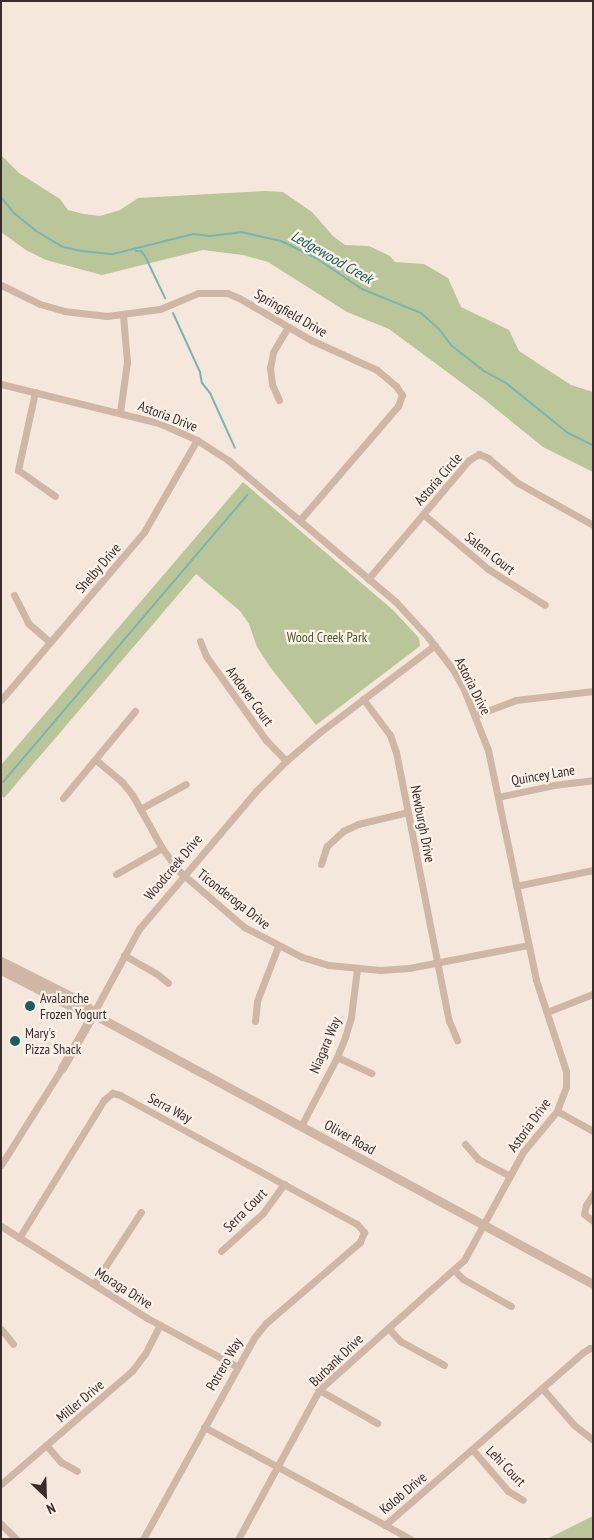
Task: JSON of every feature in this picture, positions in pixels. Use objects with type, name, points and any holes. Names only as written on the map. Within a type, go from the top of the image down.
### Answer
[{"type":"street","name":"Springfield Drive","points":[[1,285],[40,304],[85,315],[123,315],[160,309],[198,293],[213,292],[239,298],[332,351],[377,370],[396,386],[402,395],[398,406],[300,520]]},
{"type":"street","points":[[120,412],[127,362],[123,315]]},
{"type":"street","points":[[279,400],[272,384],[270,368],[273,352],[288,327]]},
{"type":"street","name":"Astoria Drive","points":[[1,384],[120,412],[158,423],[198,440],[228,460],[403,609],[435,645],[454,671],[476,716],[488,750],[536,980],[566,1071],[566,1087],[557,1112],[523,1152],[484,1225]]},
{"type":"street","points":[[36,392],[18,470],[55,496]]},
{"type":"street","name":"Shelby Drive","points":[[1,700],[144,532],[198,440]]},
{"type":"street","name":"Astoria Circle","points":[[368,579],[469,460],[479,454],[488,458],[518,483],[593,525]]},
{"type":"street","name":"Salem Court","points":[[423,514],[488,568],[545,606]]},
{"type":"street","points":[[14,595],[28,623],[50,642]]},
{"type":"street","name":"Andover Court","points":[[200,641],[206,656],[255,724],[286,761]]},
{"type":"street","name":"Woodcreek Drive","points":[[1,1165],[62,1068],[139,929],[256,791],[286,761],[363,699],[435,645]]},
{"type":"street","points":[[476,716],[516,700],[593,691]]},
{"type":"street","name":"Newburgh Drive","points":[[363,699],[390,736],[396,752],[449,1022],[457,1040]]},
{"type":"street","points":[[63,798],[135,711]]},
{"type":"street","name":"Ticonderoga Drive","points":[[96,760],[123,783],[173,866],[244,927],[278,946],[320,962],[357,969],[408,968],[528,945]]},
{"type":"street","name":"Quincey Lane","points":[[498,797],[554,785],[593,780]]},
{"type":"street","points":[[140,809],[186,784]]},
{"type":"street","points":[[321,864],[327,846],[343,831],[373,820],[408,812]]},
{"type":"street","points":[[116,874],[162,848]]},
{"type":"street","points":[[516,886],[593,870]]},
{"type":"street","points":[[255,1021],[257,1001],[278,946]]},
{"type":"street","points":[[124,955],[157,974],[168,983]]},
{"type":"street","name":"Oliver Road","points":[[1,961],[86,1004],[93,1014]]},
{"type":"street","name":"Niagara Way","points":[[301,1126],[337,1057],[351,1017],[357,969]]},
{"type":"street","name":"Oliver Road","points":[[1,970],[82,1012],[93,1014],[593,1284]]},
{"type":"street","points":[[546,1012],[593,994]]},
{"type":"street","points":[[337,1057],[371,1073]]},
{"type":"street","name":"Serra Way","points":[[18,1238],[104,1100],[112,1093],[120,1095],[357,1224],[364,1232]]},
{"type":"street","points":[[557,1112],[593,1131]]},
{"type":"street","points":[[465,1144],[478,1159],[510,1176]]},
{"type":"street","name":"Serra Court","points":[[221,1251],[263,1213],[284,1184]]},
{"type":"street","points":[[593,1194],[586,1205],[584,1214],[593,1221]]},
{"type":"street","points":[[94,1284],[141,1212]]},
{"type":"street","name":"Burbank Drive","points":[[238,1539],[319,1390],[464,1260],[484,1225]]},
{"type":"street","name":"Moraga Drive","points":[[1,1226],[160,1325],[236,1366]]},
{"type":"street","name":"Potrero Way","points":[[144,1539],[236,1366],[254,1338],[266,1324],[360,1242],[364,1232]]},
{"type":"street","points":[[454,1270],[464,1279],[511,1306]]},
{"type":"street","name":"Miller Drive","points":[[1,1484],[132,1371],[146,1354],[160,1325]]},
{"type":"street","points":[[388,1328],[400,1340],[444,1364]]},
{"type":"street","points":[[1,1329],[13,1344]]},
{"type":"street","name":"Kolob Drive","points":[[204,1427],[386,1525],[582,1353],[593,1348]]},
{"type":"street","points":[[542,1388],[574,1425],[593,1440]]},
{"type":"street","points":[[319,1390],[377,1423]]},
{"type":"street","points":[[46,1445],[61,1462],[77,1471]]},
{"type":"street","name":"Lehi Court","points":[[472,1449],[508,1491],[523,1500]]},
{"type":"street","points":[[1,1524],[16,1539]]},
{"type":"street","points":[[386,1525],[410,1539]]},
{"type":"green space","points":[[1,155],[19,173],[60,199],[68,210],[100,216],[120,210],[138,198],[265,191],[283,192],[312,212],[333,236],[345,245],[369,246],[390,256],[395,262],[424,264],[448,278],[461,307],[509,330],[519,351],[571,385],[593,392],[593,472],[543,447],[485,400],[389,329],[347,312],[268,262],[243,255],[203,250],[102,275],[46,260],[26,250],[1,232]]},
{"type":"green space","name":"Wood Creek Park","points":[[243,482],[393,610],[419,638],[420,646],[316,725],[270,667],[257,647],[249,624],[240,611],[196,574],[4,798],[1,795],[1,765]]},
{"type":"green space","points":[[593,1516],[593,1539],[547,1539]]},
{"type":"waterway","name":"Ledgewood Creek","points":[[1,197],[14,213],[36,231],[63,247],[82,251],[113,254],[193,234],[210,236],[241,232],[281,241],[316,258],[362,289],[421,313],[439,329],[452,346],[484,371],[506,383],[568,433],[593,445]]},
{"type":"waterway","points":[[136,251],[141,251],[145,256],[165,298]]},
{"type":"waterway","points":[[173,313],[200,372],[202,383],[210,393],[235,448]]},
{"type":"waterway","points":[[3,782],[247,495]]},
{"type":"place","name":"Avalanche Frozen Yogurt","points":[[30,1006]]},
{"type":"place","name":"Mary's Pizza Shack","points":[[15,1041]]}]
